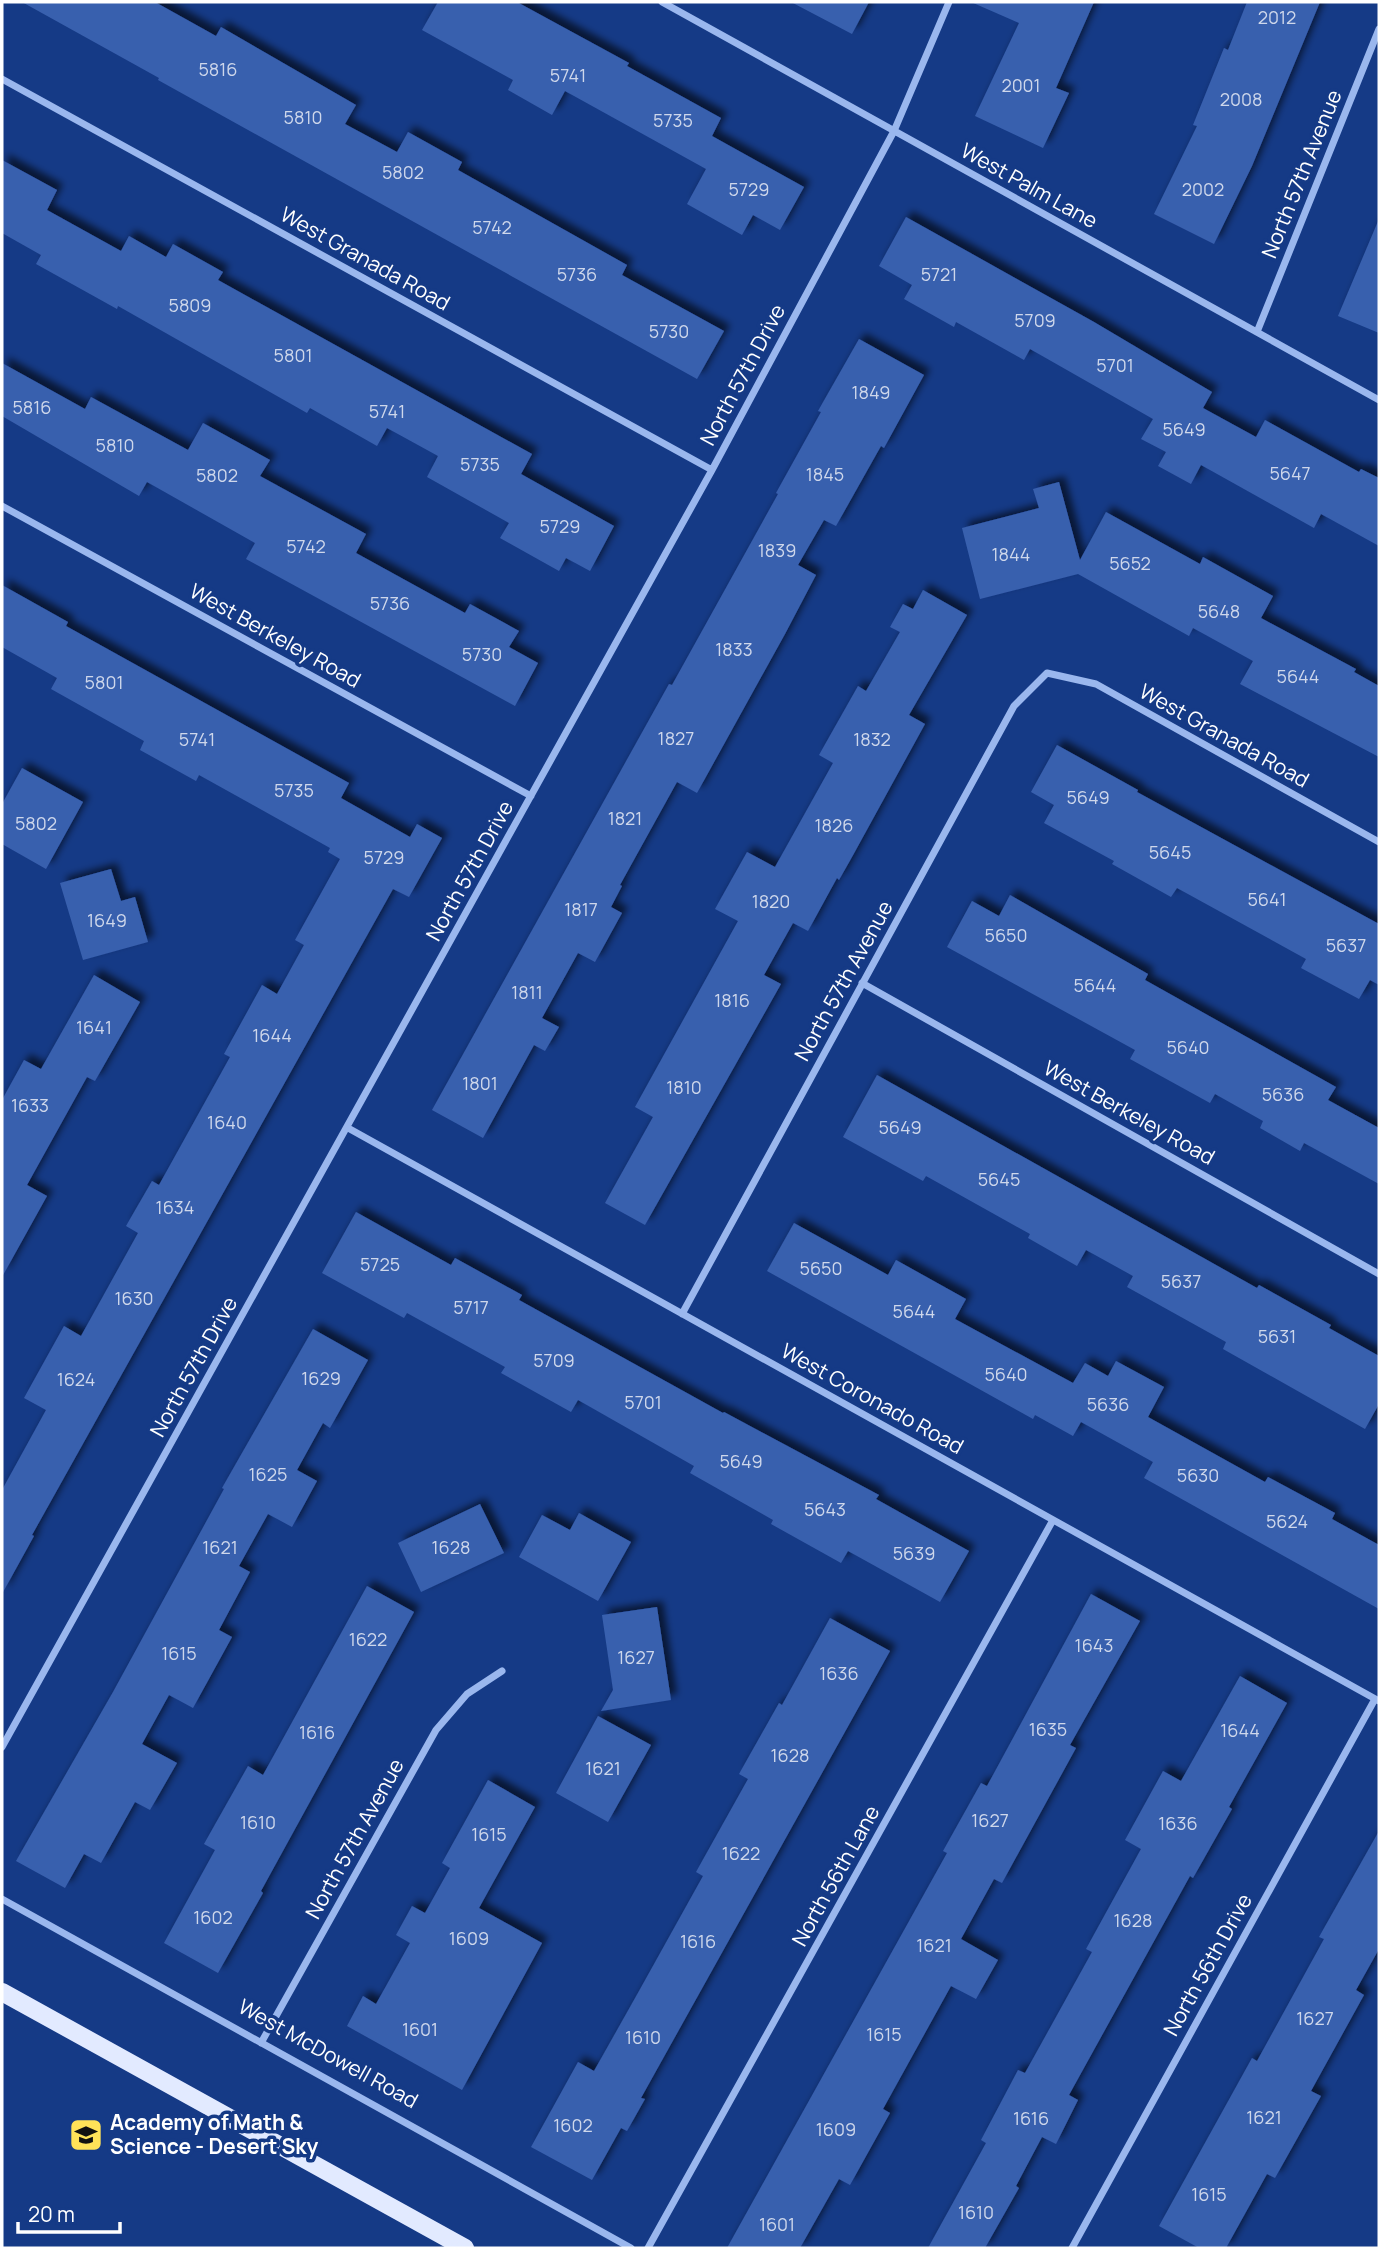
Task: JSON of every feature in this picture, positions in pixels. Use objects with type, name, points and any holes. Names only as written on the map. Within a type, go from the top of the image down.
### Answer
[{"type":"main road","points":[[2,1992],[465,2248]]},
{"type":"street","name":"West Palm Lane","points":[[662,2],[1379,400]]},
{"type":"street","name":"North 57th Drive","points":[[2,1747],[712,470],[894,131],[948,2]]},
{"type":"street","name":"North 57th Avenue","points":[[1256,332],[1379,29]]},
{"type":"street","name":"West Granada Road","points":[[2,79],[712,470]]},
{"type":"street","name":"West Berkeley Road","points":[[2,506],[531,796]]},
{"type":"street","name":"North 57th Avenue","points":[[682,1314],[1014,706],[1047,673]]},
{"type":"street","name":"West Granada Road","points":[[1047,673],[1096,684],[1379,842]]},
{"type":"street","name":"West Berkeley Road","points":[[862,983],[1379,1273]]},
{"type":"street","name":"West Coronado Road","points":[[348,1128],[1377,1700]]},
{"type":"street","name":"North 56th Lane","points":[[648,2248],[1053,1520]]},
{"type":"street","name":"North 57th Avenue","points":[[261,2043],[436,1730],[467,1694],[502,1671]]},
{"type":"street","name":"North 56th Drive","points":[[1072,2248],[1377,1700]]},
{"type":"street","name":"West McDowell Road","points":[[2,1899],[631,2248]]},
{"type":"building","points":[[22,2],[155,2],[216,36],[221,27],[356,105],[345,124],[397,152],[408,132],[462,162],[458,170],[627,265],[622,275],[724,331],[697,379]]},
{"type":"building","points":[[438,2],[517,2],[629,63],[627,66],[721,118],[712,136],[804,187],[780,230],[753,215],[742,235],[687,204],[706,169],[565,91],[552,115],[508,90],[513,80],[422,30]]},
{"type":"building","points":[[791,2],[869,2],[852,34]]},
{"type":"building","points":[[971,2],[1094,2],[1056,88],[1069,93],[1043,148],[975,116],[1019,23]]},
{"type":"building","points":[[1247,2],[1320,2],[1252,166],[1214,244],[1154,214],[1197,126],[1193,125],[1224,48],[1228,50]]},
{"type":"building","points":[[2,160],[57,190],[47,210],[121,251],[129,236],[166,257],[173,244],[223,272],[218,280],[532,454],[521,474],[614,526],[590,571],[566,558],[559,571],[500,538],[509,523],[427,477],[438,456],[387,428],[377,446],[310,408],[307,413],[118,306],[117,309],[36,264],[41,255],[2,233]]},
{"type":"building","points":[[906,217],[1094,322],[1212,392],[1203,408],[1256,437],[1265,420],[1359,472],[1361,469],[1379,478],[1379,546],[1321,514],[1314,528],[1201,465],[1191,484],[1158,466],[1166,452],[1141,439],[1153,419],[1030,349],[1024,360],[956,322],[954,327],[904,299],[912,285],[879,266]]},
{"type":"building","points":[[1379,219],[1379,333],[1338,316]]},
{"type":"building","points":[[859,339],[924,375],[884,448],[881,446],[836,526],[824,520],[798,565],[816,575],[785,634],[697,793],[677,782],[620,885],[622,886],[611,907],[622,913],[595,962],[578,953],[542,1018],[559,1027],[545,1051],[534,1045],[483,1138],[432,1110],[778,494],[776,493],[821,412],[818,411]]},
{"type":"building","points":[[2,363],[85,409],[91,397],[188,450],[203,423],[270,460],[260,476],[366,534],[356,553],[465,613],[470,604],[519,631],[509,647],[538,663],[515,706],[246,559],[255,543],[147,482],[139,496],[2,416]]},
{"type":"building","points":[[1059,482],[1080,560],[1106,512],[1200,564],[1203,557],[1273,596],[1261,618],[1356,669],[1354,672],[1379,686],[1379,757],[1240,684],[1253,661],[1193,628],[1189,636],[1078,574],[980,599],[962,528],[1039,508],[1033,489]]},
{"type":"building","points":[[2,585],[68,622],[66,626],[349,783],[341,798],[410,837],[417,824],[442,838],[409,897],[393,889],[32,1535],[34,1536],[2,1594],[2,1490],[46,1410],[24,1398],[64,1326],[81,1336],[138,1233],[126,1226],[152,1181],[159,1185],[230,1057],[224,1054],[262,985],[277,994],[304,945],[295,940],[340,859],[328,852],[330,848],[199,775],[196,781],[140,750],[144,741],[51,689],[57,678],[2,647]]},
{"type":"building","points":[[923,590],[967,615],[909,715],[925,724],[808,931],[793,923],[764,975],[781,984],[645,1225],[605,1203],[653,1117],[635,1107],[738,921],[715,909],[747,852],[775,867],[833,763],[819,755],[858,686],[866,691],[900,632],[890,627],[903,604],[913,609]]},
{"type":"building","points":[[1057,745],[1138,790],[1137,792],[1379,924],[1379,985],[1370,980],[1359,999],[1301,968],[1306,959],[1177,888],[1171,897],[1112,864],[1114,861],[1044,823],[1054,805],[1031,792]]},
{"type":"building","points":[[22,768],[83,802],[46,869],[2,844],[2,804]]},
{"type":"building","points":[[111,869],[121,901],[135,897],[148,942],[83,960],[60,883]]},
{"type":"building","points":[[1010,895],[1148,974],[1145,980],[1336,1087],[1328,1100],[1379,1128],[1379,1184],[1304,1143],[1300,1151],[1260,1128],[1263,1121],[1215,1094],[1210,1103],[1130,1059],[1135,1050],[947,947],[972,901],[999,916]]},
{"type":"building","points":[[94,975],[140,1002],[95,1081],[87,1077],[27,1185],[47,1196],[2,1277],[2,1100],[24,1060],[41,1069]]},
{"type":"building","points":[[877,1075],[1257,1288],[1259,1285],[1331,1325],[1329,1328],[1379,1356],[1379,1404],[1365,1429],[1223,1349],[1226,1342],[1127,1287],[1133,1276],[1086,1250],[1077,1266],[1028,1238],[1030,1234],[926,1176],[923,1181],[843,1137]]},
{"type":"building","points":[[356,1212],[451,1265],[455,1258],[522,1295],[519,1300],[723,1413],[879,1495],[876,1499],[969,1551],[940,1602],[848,1551],[841,1563],[771,1524],[773,1520],[690,1473],[694,1466],[578,1400],[571,1412],[501,1373],[505,1367],[407,1313],[404,1318],[322,1273]]},
{"type":"building","points":[[794,1223],[888,1275],[896,1260],[966,1299],[955,1319],[1073,1383],[1085,1363],[1108,1376],[1116,1361],[1164,1387],[1148,1417],[1265,1482],[1268,1477],[1335,1513],[1332,1519],[1379,1545],[1379,1609],[1144,1478],[1153,1462],[1081,1422],[1073,1436],[1035,1415],[1033,1419],[767,1271]]},
{"type":"building","points":[[313,1329],[368,1360],[330,1428],[323,1423],[297,1470],[317,1481],[292,1527],[268,1514],[239,1566],[250,1572],[219,1630],[232,1637],[193,1708],[169,1695],[142,1744],[177,1763],[150,1810],[135,1802],[101,1863],[84,1854],[65,1888],[16,1861],[113,1692],[224,1489],[222,1488]]},
{"type":"building","points":[[480,1504],[504,1553],[421,1592],[398,1543]]},
{"type":"building","points":[[579,1513],[631,1542],[598,1601],[519,1557],[542,1515],[570,1530]]},
{"type":"building","points":[[367,1586],[414,1612],[218,1973],[164,1943],[215,1850],[204,1844],[248,1766],[263,1775]]},
{"type":"building","points":[[1091,1594],[1140,1621],[1070,1745],[1076,1748],[1002,1883],[994,1879],[961,1939],[998,1960],[976,1999],[951,1986],[883,2109],[890,2113],[850,2185],[839,2179],[800,2248],[727,2248],[947,1853],[943,1851],[981,1783],[987,1786]]},
{"type":"building","points":[[657,1607],[671,1700],[601,1711],[613,1690],[602,1615]]},
{"type":"building","points":[[830,1618],[890,1651],[641,2098],[645,2099],[627,2131],[621,2128],[592,2180],[531,2147],[578,2062],[594,2071],[703,1876],[696,1872],[748,1779],[739,1774],[779,1703],[782,1705]]},
{"type":"building","points":[[1240,1676],[1287,1703],[1229,1807],[1232,1809],[1193,1878],[1190,1876],[1069,2095],[1078,2100],[1056,2144],[1042,2137],[1016,2186],[1019,2188],[985,2248],[928,2248],[986,2143],[981,2140],[1018,2070],[1025,2073],[1092,1952],[1086,1949],[1141,1849],[1125,1840],[1163,1771],[1181,1781]]},
{"type":"building","points":[[598,1716],[651,1745],[608,1822],[556,1793]]},
{"type":"building","points":[[488,1780],[535,1807],[479,1908],[542,1943],[462,2090],[347,2026],[363,1996],[376,2004],[410,1943],[396,1935],[412,1906],[425,1913],[450,1868],[442,1863]]},
{"type":"building","points":[[1379,1831],[1379,1949],[1356,1990],[1364,1995],[1311,2091],[1321,2096],[1275,2178],[1267,2174],[1226,2248],[1199,2248],[1159,2226],[1252,2058],[1257,2061],[1324,1939],[1319,1937]]},
{"type":"place","name":"Academy of Math & Science - Desert Sky","points":[[86,2135]]}]
